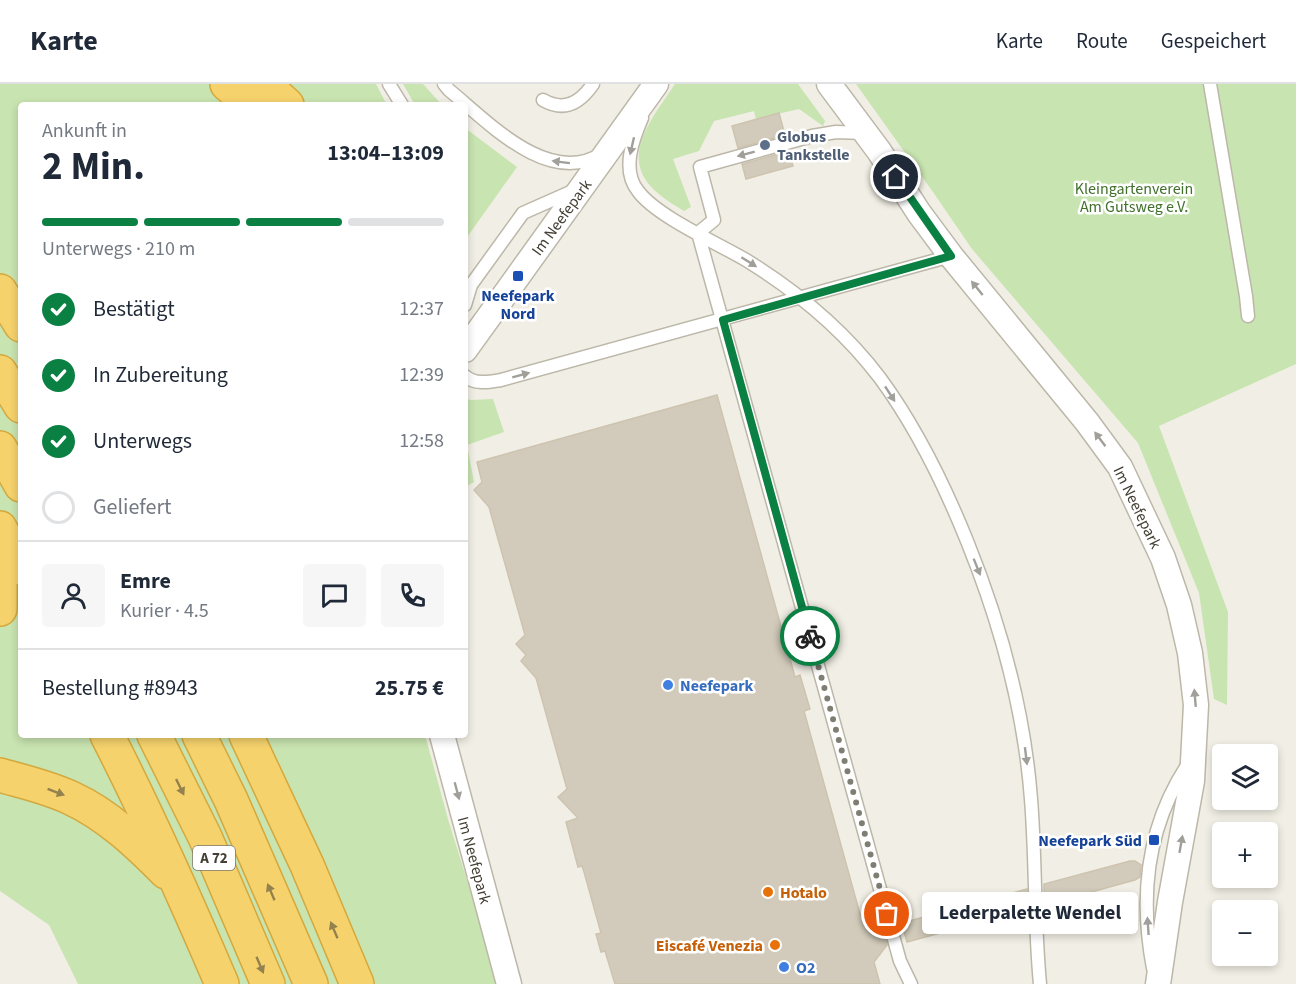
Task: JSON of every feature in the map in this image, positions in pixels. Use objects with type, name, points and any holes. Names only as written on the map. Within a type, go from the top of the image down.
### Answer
[{"type":"highway","points":[[227,84],[247,102]]},
{"type":"highway","points":[[264,84],[284,102]]},
{"type":"highway","points":[[0,291],[18,320]]},
{"type":"highway","points":[[0,372],[18,401]]},
{"type":"highway","points":[[0,448],[18,480]]},
{"type":"highway","points":[[0,528],[18,562]]},
{"type":"highway","points":[[0,576],[0,609]]},
{"type":"highway","points":[[109,738],[181,887],[222,984]]},
{"type":"highway","name":"A 72","points":[[156,738],[205,837],[268,984]]},
{"type":"highway","name":"A 72","points":[[200,738],[231,800],[311,984]]},
{"type":"highway","points":[[248,738],[307,865],[357,984]]},
{"type":"highway","points":[[252,738],[262,767]]},
{"type":"highway","points":[[0,775],[38,785],[72,798],[103,817],[139,845],[181,887]]},
{"type":"street","name":"Im Neefepark","points":[[829,84],[879,151],[919,213],[951,256],[1120,467],[1163,558],[1179,605],[1190,653],[1196,705],[1192,780],[1157,984]]},
{"type":"street","name":"Im Neefepark","points":[[468,346],[654,88]]},
{"type":"street","name":"Im Neefepark","points":[[443,738],[509,984]]},
{"type":"lane","points":[[389,84],[400,102]]},
{"type":"lane","points":[[444,84],[464,102]]},
{"type":"lane","points":[[543,100],[559,106],[569,106],[578,101],[593,84]]},
{"type":"lane","points":[[1210,84],[1248,316]]},
{"type":"lane","points":[[654,88],[633,140],[630,159],[631,176],[637,191],[658,210],[747,261],[802,298],[847,337],[881,380],[909,423],[934,467],[951,504],[992,605],[1006,652],[1026,752],[1032,800],[1036,939],[1040,984]]},
{"type":"lane","points":[[468,105],[517,144],[542,158],[565,164],[584,161],[599,156],[614,144]]},
{"type":"lane","points":[[698,232],[714,220],[700,167],[812,136],[836,132],[865,133]]},
{"type":"lane","points":[[468,295],[471,285],[523,213],[584,186]]},
{"type":"lane","points":[[698,232],[900,961],[911,984]]},
{"type":"lane","points":[[468,378],[482,383],[501,380],[951,256]]},
{"type":"green space","points":[[0,84],[376,84],[385,102],[18,102],[18,738],[426,738],[448,819],[499,984],[78,984],[49,925],[0,891]]},
{"type":"green space","points":[[403,84],[423,84],[439,102],[413,102]]},
{"type":"green space","points":[[675,84],[798,84],[825,121],[823,126],[799,109],[756,119],[754,111],[714,121],[699,151],[673,159],[691,207],[684,211],[663,197],[647,182],[640,168],[639,154],[648,125]]},
{"type":"green space","name":"Kleingartenverein Am Gutsweg e.V.","points":[[856,84],[1296,84],[1296,364],[1159,426],[1228,612],[1227,705],[1214,699],[1199,593],[1138,443],[972,249]]},
{"type":"green space","points":[[468,130],[517,167],[468,236]]},
{"type":"green space","points":[[468,399],[493,399],[504,432],[468,445]]},
{"type":"green space","points":[[468,450],[474,482],[468,485]]},
{"type":"building","points":[[779,113],[785,135],[738,148],[732,126]]},
{"type":"building","points":[[789,151],[793,166],[746,179],[742,164]]},
{"type":"building","name":"Neefepark","points":[[717,395],[795,677],[800,675],[810,709],[804,711],[860,914],[877,921],[882,926],[887,945],[874,962],[880,984],[615,984],[605,951],[601,952],[596,934],[601,933],[584,872],[582,866],[578,867],[566,822],[578,818],[558,797],[567,789],[536,678],[521,661],[526,655],[516,644],[525,635],[489,507],[474,490],[482,482],[477,462]]},
{"type":"building","points":[[1130,861],[1141,865],[1140,877],[1135,880],[1044,905],[1044,884]]},
{"type":"building","points":[[1027,889],[1027,909],[907,942],[902,925],[900,928],[898,924]]},
{"type":"way so far","points":[[810,636],[887,914]]},
{"type":"place","name":"Globus Tankstelle","points":[[765,145]]},
{"type":"place","name":"Neefepark Nord","points":[[518,276]]},
{"type":"place","name":"Neefepark","points":[[668,685]]},
{"type":"place","name":"Neefepark Süd","points":[[1154,840]]},
{"type":"place","name":"Hotalo","points":[[768,892]]},
{"type":"place","name":"Lederpalette Wendel","points":[[887,914]]},
{"type":"place","name":"Eiscafé Venezia","points":[[775,945]]},
{"type":"place","name":"O2","points":[[784,967]]},
{"type":"route","points":[[810,636],[723,320],[951,256],[896,177]]}]
